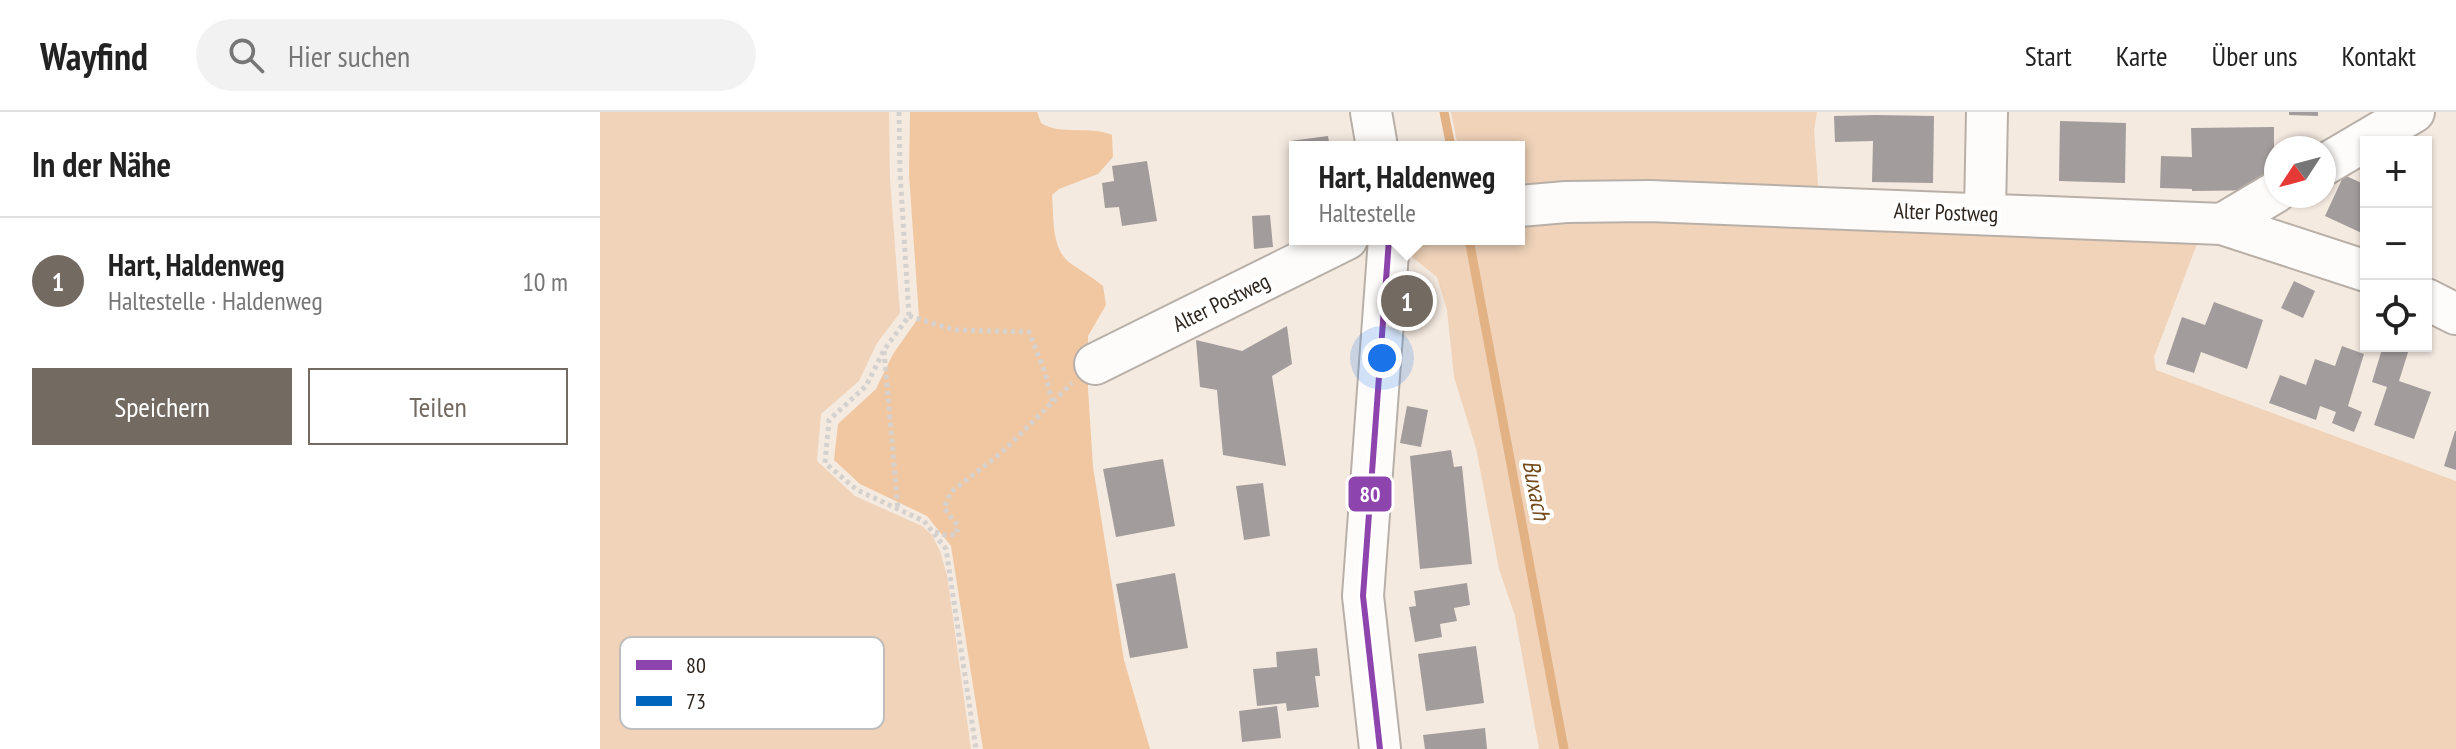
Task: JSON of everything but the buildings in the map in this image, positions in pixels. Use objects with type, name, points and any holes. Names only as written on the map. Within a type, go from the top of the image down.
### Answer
[{"type":"street","points":[[1371,112],[1376,141]]},
{"type":"street","points":[[1985,212],[1987,112]]},
{"type":"street","points":[[2336,158],[2414,112]]},
{"type":"street","points":[[2222,224],[2264,199]]},
{"type":"street","name":"Alter Postweg","points":[[1525,205],[1637,200],[2222,224],[2360,269]]},
{"type":"street","name":"Alter Postweg","points":[[1095,364],[1335,245]]},
{"type":"street","points":[[1380,749],[1363,596],[1389,245]]},
{"type":"street","points":[[2432,302],[2456,314]]},
{"type":"path","points":[[899,112],[909,316],[884,350],[866,386],[829,420],[825,463],[857,490],[924,521],[946,549],[976,749]]},
{"type":"path","points":[[909,316],[955,330],[1029,332],[1045,372],[1052,402]]},
{"type":"path","points":[[884,350],[898,510]]},
{"type":"path","points":[[934,531],[956,535],[958,526],[944,508],[951,492],[1001,453],[1095,364]]},
{"type":"shaded area","points":[[600,112],[889,112],[890,179],[900,313],[877,343],[859,381],[821,414],[817,461],[855,496],[922,526],[932,535],[947,575],[971,749],[600,749]]},
{"type":"shaded area","points":[[910,112],[1037,112],[1041,123],[1049,127],[1112,135],[1113,157],[1098,174],[1059,189],[1052,195],[1059,250],[1070,263],[1103,286],[1106,305],[1088,336],[1093,467],[1124,660],[1150,749],[983,749],[951,546],[927,516],[860,484],[834,460],[838,424],[876,389],[893,354],[919,317],[909,175]]},
{"type":"shaded area","points":[[1451,112],[1817,112],[1814,130],[1819,197],[1525,194],[1525,141],[1457,141]]},
{"type":"shaded area","points":[[1525,217],[2200,236],[2154,357],[2156,370],[2456,481],[2456,749],[1539,749],[1515,616],[1499,569],[1476,448],[1454,377],[1447,310],[1437,277],[1412,257],[1411,245],[1525,245]]},
{"type":"waterway","name":"Buxach","points":[[1444,112],[1450,141]]},
{"type":"waterway","name":"Buxach","points":[[1470,245],[1564,749]]},
{"type":"transit line","name":"80","points":[[1380,749],[1363,596],[1389,245]]},
{"type":"place","name":"Hart, Haldenweg","points":[[1407,301]]}]
